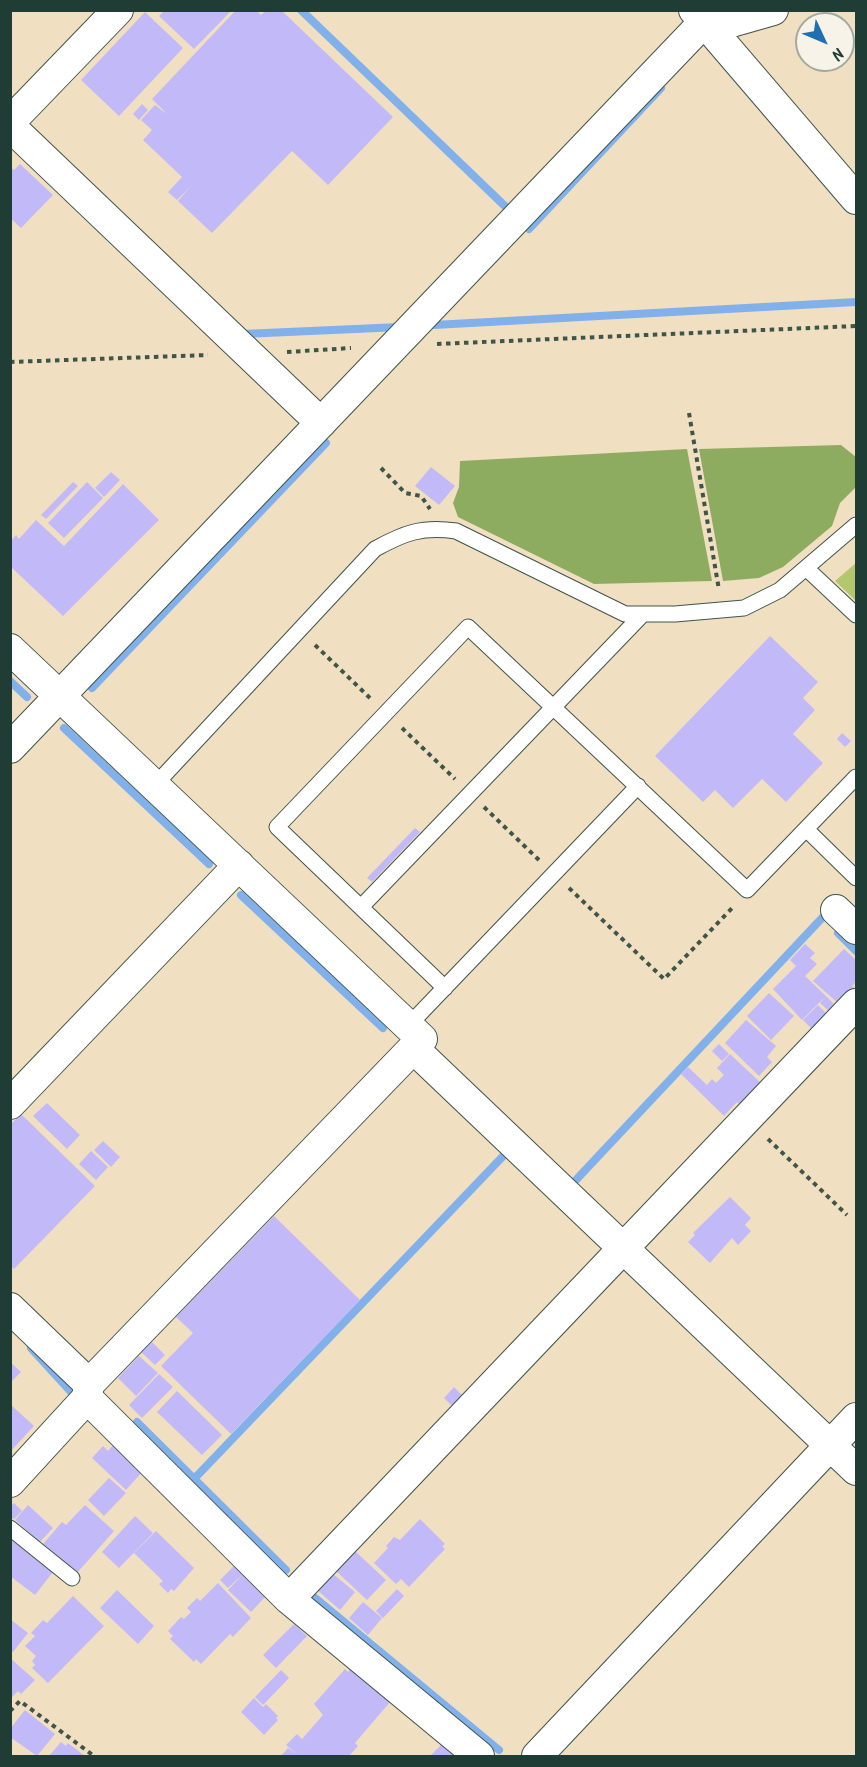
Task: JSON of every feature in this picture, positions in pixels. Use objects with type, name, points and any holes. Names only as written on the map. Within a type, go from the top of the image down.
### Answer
[{"type":"street","points":[[118,10],[10,124],[321,423]]},
{"type":"street","points":[[10,748],[702,20],[773,10]]},
{"type":"street","points":[[702,20],[856,199]]},
{"type":"street","points":[[10,650],[239,865],[624,1248],[856,1470]]},
{"type":"street","points":[[10,1104],[239,865]]},
{"type":"street","points":[[289,1599],[856,1004]]},
{"type":"street","points":[[10,1482],[88,1391],[411,1037]]},
{"type":"street","points":[[10,1308],[289,1599],[479,1756]]},
{"type":"street","points":[[537,1756],[856,1418]]},
{"type":"lane","points":[[154,786],[375,549],[401,535],[436,528],[456,531],[625,614],[675,614],[744,608],[780,590],[856,525]]},
{"type":"lane","points":[[807,568],[856,615]]},
{"type":"lane","points":[[361,907],[643,614]]},
{"type":"lane","points":[[445,988],[277,827],[468,627],[747,890],[856,777]]},
{"type":"lane","points":[[411,1037],[445,988],[638,786]]},
{"type":"lane","points":[[806,829],[856,878]]},
{"type":"lane","points":[[10,1528],[72,1578]]},
{"type":"path","points":[[689,414],[722,610]]},
{"type":"path","points":[[381,468],[405,493],[421,495],[428,503],[436,528]]},
{"type":"path","points":[[299,630],[664,979],[747,890]]},
{"type":"path","points":[[747,1119],[847,1215]]},
{"type":"path","points":[[10,1711],[20,1701],[94,1756]]},
{"type":"green space","points":[[841,445],[856,457],[856,487],[840,503],[832,526],[783,567],[759,578],[723,581],[699,449]]},
{"type":"green space","points":[[687,449],[712,581],[594,584],[458,517],[453,503],[459,487],[460,461]]},
{"type":"green space","points":[[856,563],[856,601],[835,581]]},
{"type":"building","points":[[165,10],[232,10],[194,49],[159,16]]},
{"type":"building","points":[[236,10],[256,10],[261,15],[266,10],[281,10],[393,117],[328,185],[292,151],[212,233],[178,201],[191,186],[177,200],[168,192],[182,177],[143,140],[152,130],[141,120],[155,105],[167,114],[152,99]]},
{"type":"building","points":[[145,12],[183,48],[119,116],[81,80]]},
{"type":"building","points":[[142,104],[148,110],[139,120],[133,114]]},
{"type":"building","points":[[20,164],[53,195],[21,228],[10,218],[10,167],[14,170]]},
{"type":"building","points":[[431,467],[455,486],[439,505],[415,486]]},
{"type":"building","points":[[111,472],[120,480],[104,497],[95,488]]},
{"type":"building","points":[[73,482],[78,486],[46,519],[41,515]]},
{"type":"building","points":[[87,482],[103,498],[64,538],[48,523]]},
{"type":"building","points":[[123,484],[159,520],[63,616],[10,566],[10,542],[16,535],[19,539],[36,520],[64,546]]},
{"type":"building","points":[[770,636],[818,682],[803,698],[815,710],[793,734],[823,763],[786,802],[762,779],[733,808],[715,790],[703,802],[655,756]]},
{"type":"building","points":[[842,733],[851,741],[845,747],[837,739]]},
{"type":"building","points":[[415,828],[420,832],[372,882],[367,878]]},
{"type":"building","points":[[805,944],[815,953],[810,958],[817,964],[805,976],[826,996],[802,1020],[773,989],[796,966],[790,960]]},
{"type":"building","points":[[844,949],[856,960],[856,982],[852,986],[855,988],[839,1004],[813,981]]},
{"type":"building","points":[[769,993],[794,1016],[771,1040],[747,1016]]},
{"type":"building","points":[[826,996],[837,1007],[831,1013],[820,1003]]},
{"type":"building","points":[[818,1005],[828,1015],[814,1031],[803,1020]]},
{"type":"building","points":[[746,1020],[776,1046],[767,1057],[772,1062],[759,1076],[725,1043]]},
{"type":"building","points":[[719,1044],[729,1054],[722,1061],[712,1051]]},
{"type":"building","points":[[730,1054],[762,1084],[741,1106],[737,1102],[724,1116],[681,1074],[688,1067],[707,1085],[712,1079],[716,1083],[724,1075],[717,1068]]},
{"type":"building","points":[[47,1103],[80,1135],[67,1149],[33,1116]]},
{"type":"building","points":[[21,1114],[95,1186],[14,1269],[10,1265],[10,1125]]},
{"type":"building","points":[[103,1141],[120,1157],[111,1167],[94,1150]]},
{"type":"building","points":[[91,1151],[108,1167],[96,1180],[79,1164]]},
{"type":"building","points":[[730,1197],[751,1218],[745,1225],[751,1231],[738,1245],[732,1238],[710,1263],[688,1242],[695,1235],[693,1233]]},
{"type":"building","points":[[274,1216],[360,1300],[231,1434],[161,1366],[193,1333],[176,1317]]},
{"type":"building","points":[[152,1342],[165,1355],[155,1365],[141,1352]]},
{"type":"building","points":[[139,1356],[158,1373],[136,1396],[118,1378]]},
{"type":"building","points":[[10,1362],[21,1372],[10,1383]]},
{"type":"building","points":[[159,1374],[173,1387],[142,1418],[129,1405]]},
{"type":"building","points":[[454,1387],[463,1396],[453,1407],[444,1398]]},
{"type":"building","points":[[177,1391],[222,1435],[202,1455],[157,1412]]},
{"type":"building","points":[[10,1404],[34,1426],[10,1452]]},
{"type":"building","points":[[114,1444],[143,1471],[126,1490],[92,1458],[103,1446],[108,1451]]},
{"type":"building","points":[[109,1478],[126,1493],[104,1516],[88,1500]]},
{"type":"building","points":[[14,1503],[22,1511],[14,1519],[10,1517],[10,1506]]},
{"type":"building","points":[[28,1505],[53,1528],[40,1542],[15,1520]]},
{"type":"building","points":[[85,1505],[114,1531],[77,1573],[43,1544],[62,1522],[66,1525]]},
{"type":"building","points":[[135,1516],[153,1533],[119,1568],[102,1552]]},
{"type":"building","points":[[420,1519],[445,1544],[442,1546],[445,1549],[409,1587],[401,1579],[396,1584],[374,1563],[388,1548],[386,1546],[394,1537],[400,1540]]},
{"type":"building","points":[[156,1531],[194,1568],[174,1591],[171,1589],[168,1593],[159,1584],[163,1581],[134,1553]]},
{"type":"building","points":[[10,1538],[53,1572],[35,1595],[10,1576]]},
{"type":"building","points":[[355,1551],[386,1580],[367,1600],[336,1571]]},
{"type":"building","points":[[234,1566],[243,1574],[228,1588],[220,1580]]},
{"type":"building","points":[[244,1573],[267,1595],[251,1612],[228,1590]]},
{"type":"building","points":[[332,1573],[355,1592],[340,1610],[317,1590]]},
{"type":"building","points":[[218,1583],[251,1618],[233,1637],[230,1634],[201,1664],[196,1659],[194,1662],[170,1639],[173,1636],[168,1631],[181,1617],[184,1619],[191,1612],[187,1608],[197,1598],[200,1601]]},
{"type":"building","points":[[397,1589],[404,1596],[383,1618],[376,1611]]},
{"type":"building","points":[[117,1590],[154,1626],[138,1644],[100,1608]]},
{"type":"building","points":[[73,1596],[104,1626],[48,1683],[32,1668],[35,1665],[32,1661],[36,1656],[25,1646],[35,1636],[31,1633],[43,1620],[47,1623]]},
{"type":"building","points":[[363,1602],[382,1618],[368,1635],[349,1618]]},
{"type":"building","points":[[10,1619],[28,1633],[13,1652],[10,1650]]},
{"type":"building","points":[[294,1624],[307,1636],[276,1668],[263,1655]]},
{"type":"building","points":[[10,1658],[35,1680],[21,1694],[18,1691],[10,1699]]},
{"type":"building","points":[[351,1668],[390,1702],[355,1743],[358,1746],[349,1756],[281,1756],[288,1748],[297,1754],[286,1745],[297,1734],[302,1739],[323,1715],[314,1704],[345,1669],[348,1672]]},
{"type":"building","points":[[281,1670],[289,1678],[263,1705],[255,1697]]},
{"type":"building","points":[[254,1698],[263,1707],[266,1704],[278,1716],[276,1718],[278,1720],[264,1735],[241,1712]]},
{"type":"building","points":[[25,1710],[55,1734],[37,1756],[10,1737],[10,1729]]},
{"type":"building","points":[[61,1742],[66,1746],[68,1743],[85,1756],[49,1756]]},
{"type":"building","points":[[443,1743],[456,1756],[430,1756]]},
{"type":"waterway","points":[[301,10],[509,210]]},
{"type":"waterway","points":[[529,229],[661,88]]},
{"type":"waterway","points":[[434,325],[856,302]]},
{"type":"waterway","points":[[243,334],[400,327]]},
{"type":"waterway","points":[[92,688],[326,443]]},
{"type":"waterway","points":[[10,681],[27,697]]},
{"type":"waterway","points":[[64,728],[209,864]]},
{"type":"waterway","points":[[241,895],[383,1028]]},
{"type":"waterway","points":[[574,1182],[822,918]]},
{"type":"waterway","points":[[838,933],[856,951]]},
{"type":"waterway","points":[[194,1479],[508,1151]]},
{"type":"waterway","points":[[31,1348],[73,1394]]},
{"type":"waterway","points":[[137,1422],[286,1570]]},
{"type":"waterway","points":[[314,1597],[499,1750]]}]
